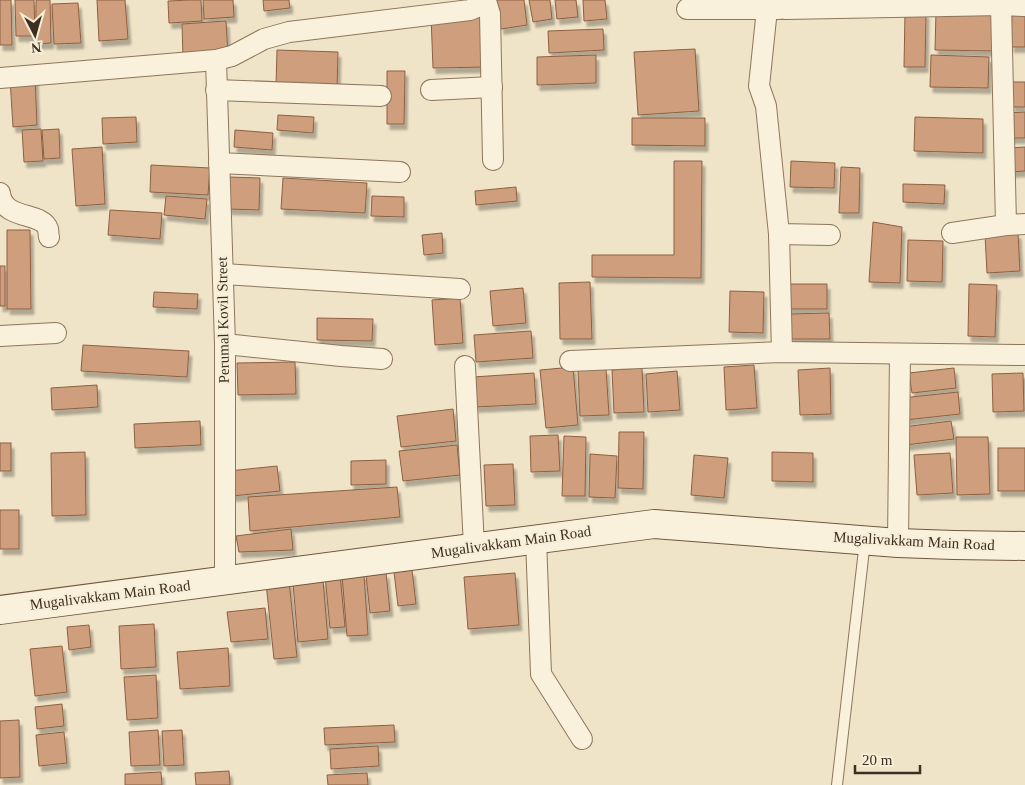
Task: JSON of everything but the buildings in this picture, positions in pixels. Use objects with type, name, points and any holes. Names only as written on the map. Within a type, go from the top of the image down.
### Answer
[{"type":"street","points":[[0,78],[216,60],[232,56],[264,39],[289,32],[470,10],[477,7],[483,0],[487,4],[490,14],[493,160]]},
{"type":"street","points":[[952,233],[1015,224],[1001,5]]},
{"type":"street","points":[[687,9],[779,6],[1025,6]]},
{"type":"street","points":[[779,6],[759,86],[766,106],[779,234],[782,352]]},
{"type":"street","name":"Perumal Kovil Street","points":[[216,60],[225,344],[225,580]]},
{"type":"street","points":[[430,90],[492,87]]},
{"type":"street","points":[[216,90],[381,96]]},
{"type":"street","points":[[219,163],[400,172]]},
{"type":"street","points":[[0,193],[5,206],[43,223],[48,229],[48,237]]},
{"type":"street","points":[[779,234],[830,235]]},
{"type":"street","points":[[223,274],[460,289]]},
{"type":"street","points":[[0,336],[56,333]]},
{"type":"street","points":[[225,344],[382,359]]},
{"type":"street","points":[[570,361],[782,352],[1025,355]]},
{"type":"street","points":[[898,543],[900,354]]},
{"type":"street","points":[[465,366],[474,547]]},
{"type":"street","name":"Mugalivakkam Main Road","points":[[0,610],[654,524],[898,543],[1025,546]]},
{"type":"street","points":[[536,539],[541,674],[582,739]]},
{"type":"lane","points":[[837,785],[865,540]]}]
